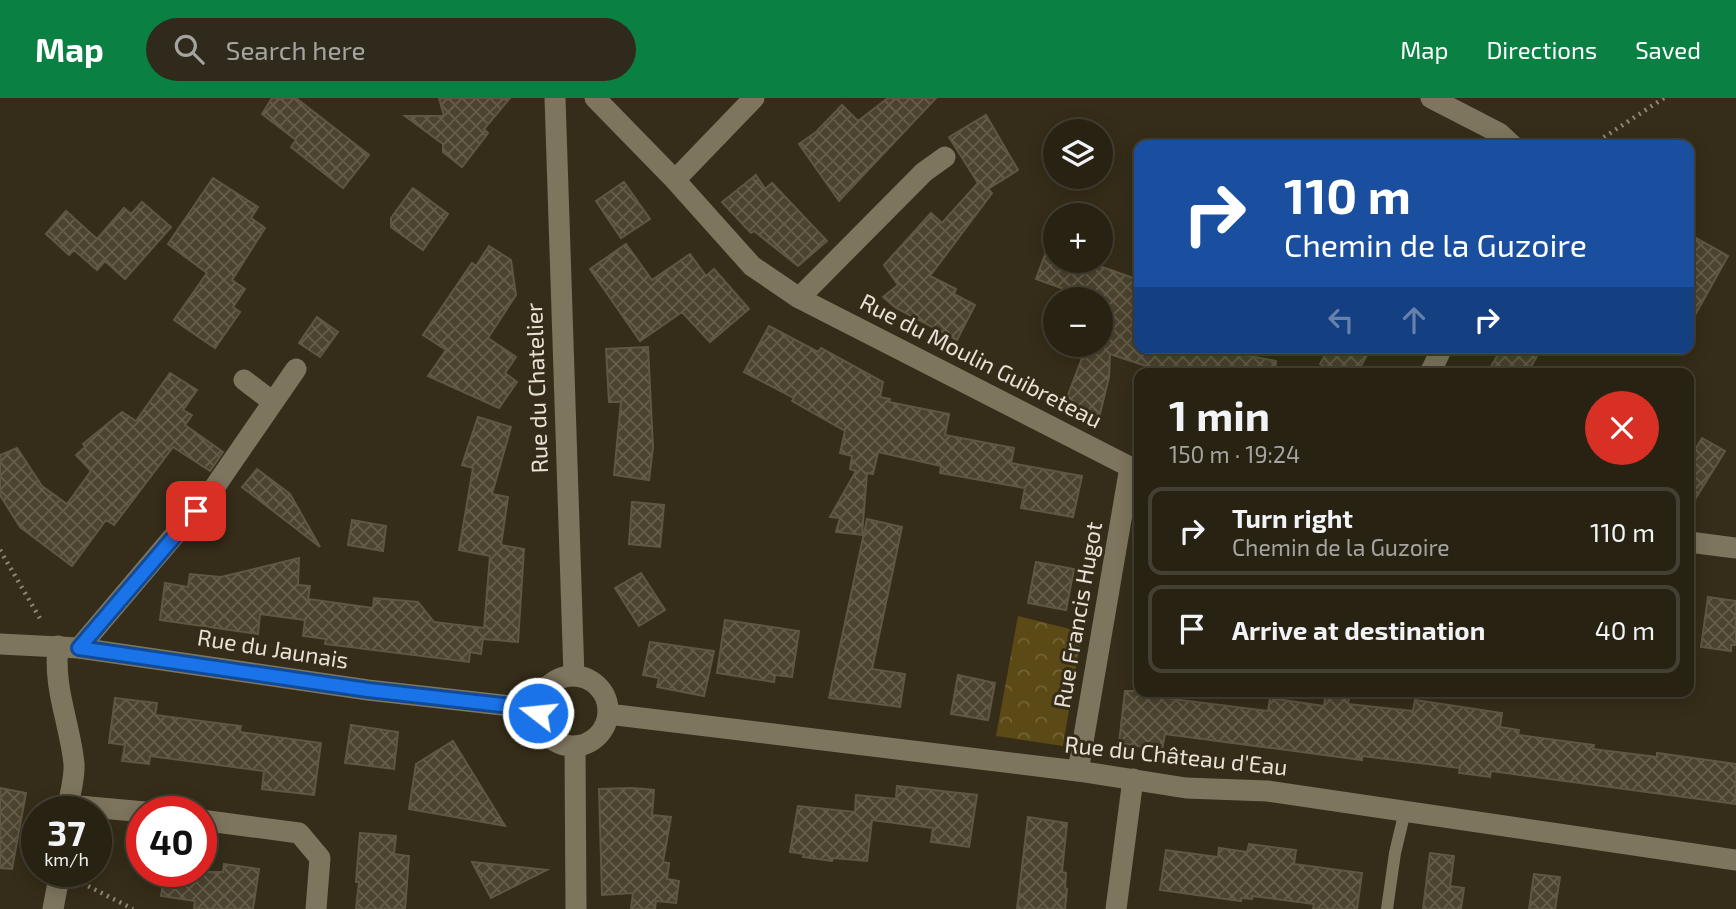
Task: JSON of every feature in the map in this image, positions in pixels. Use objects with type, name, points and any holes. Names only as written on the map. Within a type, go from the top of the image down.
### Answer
[{"type":"street","name":"Rue du Chatelier","points":[[555,98],[574,676]]},
{"type":"street","name":"Rue du Moulin Guibreteau","points":[[595,98],[675,180],[752,266],[799,298],[1134,467]]},
{"type":"street","points":[[675,180],[754,98]]},
{"type":"street","points":[[1431,98],[1499,133],[1507,140]]},
{"type":"street","points":[[799,298],[924,172],[945,157]]},
{"type":"street","points":[[79,648],[212,491],[296,369]]},
{"type":"street","points":[[243,380],[273,401]]},
{"type":"street","name":"Rue Francis Hugot","points":[[1077,771],[1134,473]]},
{"type":"street","points":[[1694,542],[1736,548]]},
{"type":"street","name":"Rue du Jaunais","points":[[0,645],[79,648],[368,690],[538,709]]},
{"type":"street","points":[[53,646],[58,694],[74,766],[69,796]]},
{"type":"street","points":[[574,676],[586,678],[598,686],[607,700],[608,714],[606,725],[598,736],[589,743],[575,746],[558,743],[547,735],[539,719],[538,709],[541,697],[550,685],[561,678],[574,676]]},
{"type":"street","name":"Rue du Château d'Eau","points":[[608,714],[1077,771],[1186,788],[1267,792],[1736,860]]},
{"type":"street","points":[[575,746],[576,909]]},
{"type":"street","points":[[1116,909],[1133,779]]},
{"type":"street","points":[[217,822],[299,833],[320,858],[316,909]]},
{"type":"street","points":[[53,909],[57,887]]},
{"type":"lane","points":[[1387,909],[1395,853],[1405,811]]},
{"type":"path","points":[[1600,140],[1664,98]]},
{"type":"path","points":[[0,550],[38,614],[53,646]]},
{"type":"path","points":[[90,887],[133,909]]},
{"type":"green space","points":[[1018,616],[1082,632],[1063,746],[996,736]]},
{"type":"building","points":[[272,98],[296,98],[369,155],[343,188],[291,147],[296,140],[262,114]]},
{"type":"building","points":[[439,98],[510,98],[484,129],[488,133],[462,167],[443,152],[443,144],[405,116],[444,116]]},
{"type":"building","points":[[888,98],[936,98],[839,201],[799,144],[816,132],[842,105],[858,121]]},
{"type":"building","points":[[986,115],[1018,170],[988,189],[992,193],[930,276],[956,289],[954,294],[975,305],[957,340],[896,308],[883,297],[898,285],[884,265],[931,213],[942,223],[978,183],[949,137]]},
{"type":"building","points":[[756,175],[765,189],[772,183],[827,241],[798,266],[754,231],[751,233],[722,202]]},
{"type":"building","points":[[213,178],[258,207],[251,218],[265,228],[232,280],[245,289],[233,307],[240,312],[215,348],[174,320],[207,273],[168,244]]},
{"type":"building","points":[[624,182],[650,219],[621,238],[596,201]]},
{"type":"building","points":[[413,188],[448,214],[423,250],[391,227],[391,218]]},
{"type":"building","points":[[142,202],[171,227],[125,279],[105,261],[97,270],[74,250],[69,255],[46,234],[66,211],[97,239],[124,208],[131,214]]},
{"type":"building","points":[[1694,237],[1728,256],[1694,317]]},
{"type":"building","points":[[626,244],[652,280],[690,254],[706,276],[714,269],[749,309],[710,342],[682,312],[640,341],[590,269]]},
{"type":"building","points":[[489,246],[511,260],[516,295],[488,338],[516,357],[505,373],[517,382],[499,408],[428,376],[446,350],[423,335],[472,263],[476,266]]},
{"type":"building","points":[[1043,260],[1043,273],[1113,273],[1113,271],[1134,278],[1134,354],[1239,354],[1276,361],[1275,368],[1152,368],[1113,355],[1113,287],[1058,287],[1036,279]]},
{"type":"building","points":[[317,317],[338,332],[320,357],[299,343]]},
{"type":"building","points":[[769,326],[818,352],[821,348],[883,382],[880,397],[890,399],[889,402],[949,414],[945,435],[1014,448],[1011,463],[1082,476],[1073,517],[1021,508],[1025,488],[940,473],[941,466],[878,452],[873,474],[867,473],[862,535],[836,532],[840,518],[830,517],[856,471],[850,469],[852,456],[840,453],[845,431],[792,401],[794,398],[744,372]]},
{"type":"building","points":[[648,347],[653,447],[649,480],[614,475],[621,402],[609,402],[606,349]]},
{"type":"building","points":[[1326,354],[1368,354],[1360,368],[1327,368],[1320,364]]},
{"type":"building","points":[[1498,354],[1538,354],[1530,368],[1490,368]]},
{"type":"building","points":[[1082,357],[1110,357],[1109,377],[1097,426],[1062,411]]},
{"type":"building","points":[[170,373],[197,390],[183,410],[192,415],[185,425],[223,452],[210,471],[173,447],[114,525],[106,520],[72,566],[20,527],[0,495],[0,455],[17,448],[42,486],[67,504],[91,471],[76,455],[85,447],[83,444],[122,412],[136,421]]},
{"type":"building","points":[[478,417],[511,427],[492,494],[508,497],[501,545],[524,549],[518,642],[483,637],[481,654],[470,652],[469,662],[325,644],[326,639],[303,636],[305,620],[260,614],[258,634],[160,620],[165,583],[188,587],[190,574],[221,577],[299,558],[298,585],[310,586],[308,599],[373,608],[374,598],[418,602],[434,622],[484,628],[490,556],[459,550],[473,468],[462,465]]},
{"type":"building","points":[[1702,438],[1725,451],[1694,501],[1694,452]]},
{"type":"building","points":[[257,469],[290,494],[320,547],[242,487]]},
{"type":"building","points":[[632,502],[664,505],[660,547],[629,544]]},
{"type":"building","points":[[867,519],[902,527],[872,669],[905,674],[900,707],[829,698]]},
{"type":"building","points":[[352,520],[386,526],[383,551],[348,545]]},
{"type":"building","points":[[1036,562],[1074,569],[1066,610],[1028,603]]},
{"type":"building","points":[[641,573],[665,610],[639,626],[615,588]]},
{"type":"building","points":[[1708,597],[1736,601],[1736,645],[1731,645],[1731,651],[1701,647]]},
{"type":"building","points":[[725,620],[799,631],[792,677],[775,675],[774,682],[717,673]]},
{"type":"building","points":[[650,642],[714,651],[704,696],[657,687],[659,678],[643,675]]},
{"type":"building","points":[[958,675],[995,683],[988,720],[951,714]]},
{"type":"building","points":[[1125,691],[1134,691],[1134,697],[1172,697],[1268,711],[1270,698],[1324,706],[1325,697],[1349,697],[1348,704],[1413,711],[1415,700],[1502,713],[1500,727],[1519,730],[1518,735],[1594,745],[1593,749],[1657,757],[1657,753],[1736,764],[1736,804],[1491,771],[1490,777],[1459,773],[1460,768],[1362,756],[1362,760],[1165,734],[1162,750],[1119,743]]},
{"type":"building","points":[[115,698],[157,703],[155,715],[241,726],[240,732],[321,743],[314,795],[262,789],[264,771],[150,756],[149,764],[122,761],[125,745],[109,743]]},
{"type":"building","points":[[351,725],[398,732],[394,769],[345,763]]},
{"type":"building","points":[[453,741],[505,826],[409,809],[416,764]]},
{"type":"building","points":[[897,786],[977,795],[969,847],[931,842],[933,828],[872,820],[867,861],[833,858],[832,861],[803,857],[804,854],[790,852],[798,806],[855,812],[856,795],[896,799]]},
{"type":"building","points":[[0,788],[26,793],[25,796],[21,796],[21,820],[12,869],[0,868]]},
{"type":"building","points":[[599,789],[654,790],[652,815],[671,817],[663,862],[669,863],[667,879],[679,881],[676,903],[656,901],[655,909],[631,909],[633,893],[602,895]]},
{"type":"building","points":[[1028,817],[1067,823],[1062,872],[1066,873],[1065,909],[1017,909]]},
{"type":"building","points":[[360,833],[396,836],[394,854],[409,856],[405,909],[356,909]]},
{"type":"building","points":[[1249,844],[1296,850],[1294,864],[1362,873],[1357,909],[1313,909],[1314,904],[1252,896],[1252,899],[1241,898],[1241,901],[1160,890],[1166,850],[1218,857],[1219,848],[1247,852]]},
{"type":"building","points":[[1430,853],[1454,856],[1450,886],[1464,888],[1461,909],[1423,909]]},
{"type":"building","points":[[472,862],[547,870],[491,898]]},
{"type":"building","points":[[224,864],[259,869],[253,909],[194,909],[195,901],[161,896],[162,887],[217,887],[217,872],[223,872]]},
{"type":"building","points":[[1534,874],[1560,877],[1555,909],[1529,909]]},
{"type":"route","points":[[196,511],[79,648],[368,690],[505,704],[538,709],[538,713]]}]
